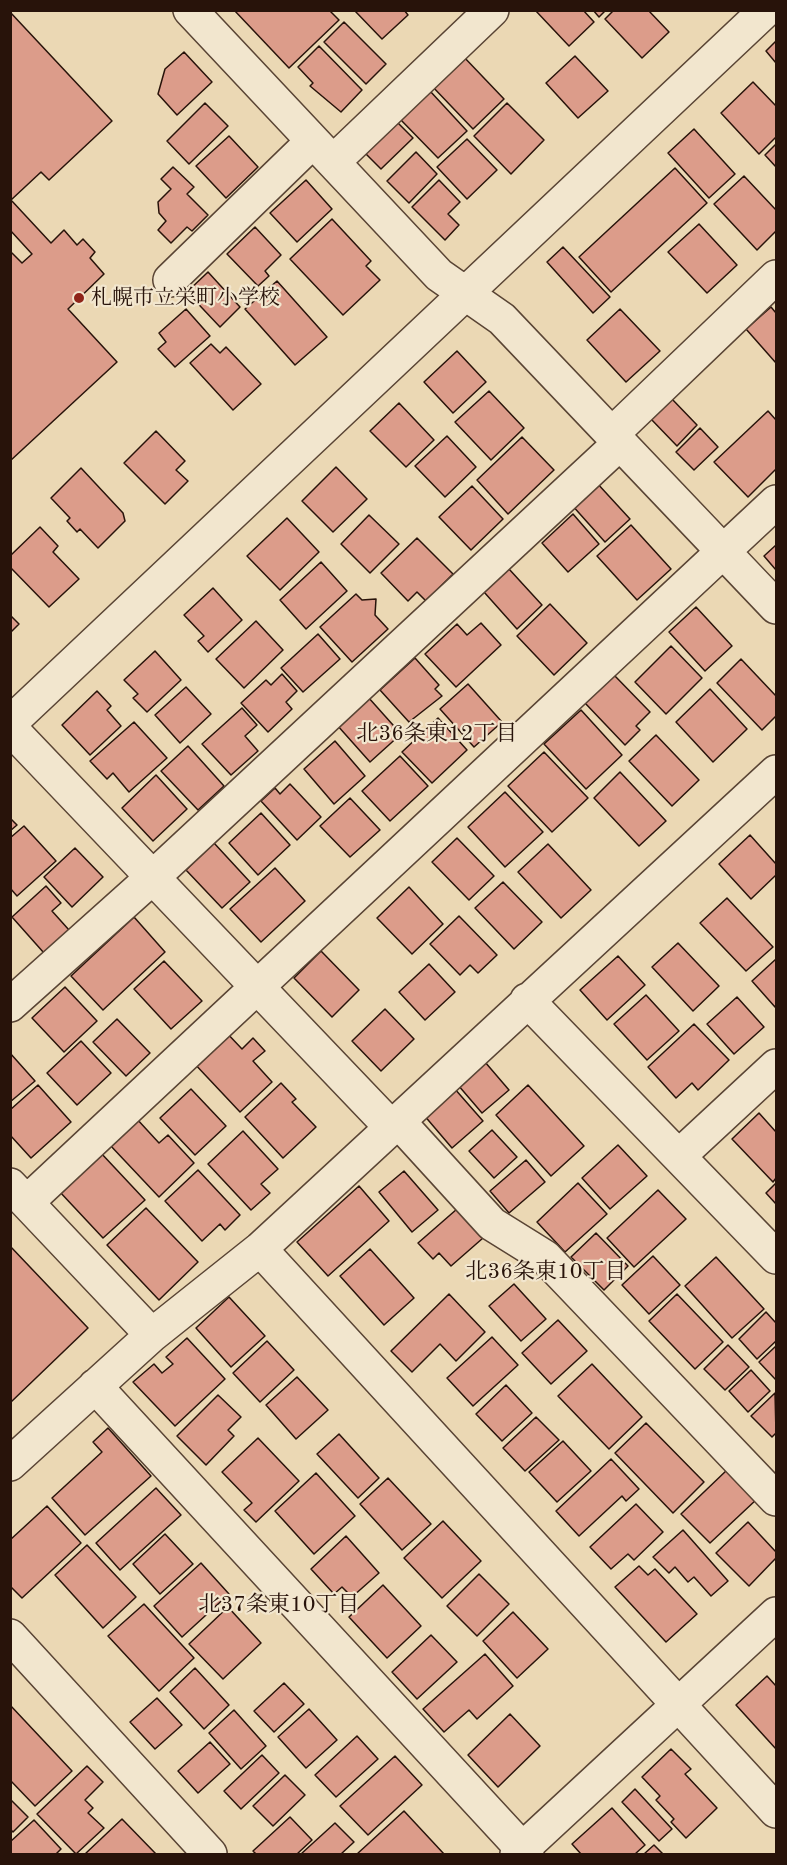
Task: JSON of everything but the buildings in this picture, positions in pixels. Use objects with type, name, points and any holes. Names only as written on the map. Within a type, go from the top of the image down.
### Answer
[{"type":"street","points":[[190,10],[439,274],[502,319],[777,607]]},
{"type":"street","points":[[170,280],[492,10]]},
{"type":"street","points":[[766,10],[465,292],[10,725],[257,987],[492,1224],[544,1257],[777,1499]]},
{"type":"street","points":[[10,1005],[153,877],[616,438],[777,277]]},
{"type":"street","points":[[152,1335],[19,1193],[257,987],[777,502]]},
{"type":"street","points":[[10,1464],[152,1335],[260,1249],[527,1000],[777,772]]},
{"type":"street","points":[[527,1000],[777,1257]]},
{"type":"street","points":[[678,1156],[777,1066]]},
{"type":"street","points":[[260,1249],[777,1811]]},
{"type":"street","points":[[95,1386],[522,1853],[678,1704],[777,1614]]},
{"type":"street","points":[[10,1636],[210,1854]]},
{"type":"place","name":"札幌市立栄町小学校","points":[[79,298]]},
{"type":"district","name":"北36条東12丁目","points":[[437,734]]},
{"type":"district","name":"北36条東10丁目","points":[[546,1272]]},
{"type":"district","name":"北37条東10丁目","points":[[279,1605]]}]
